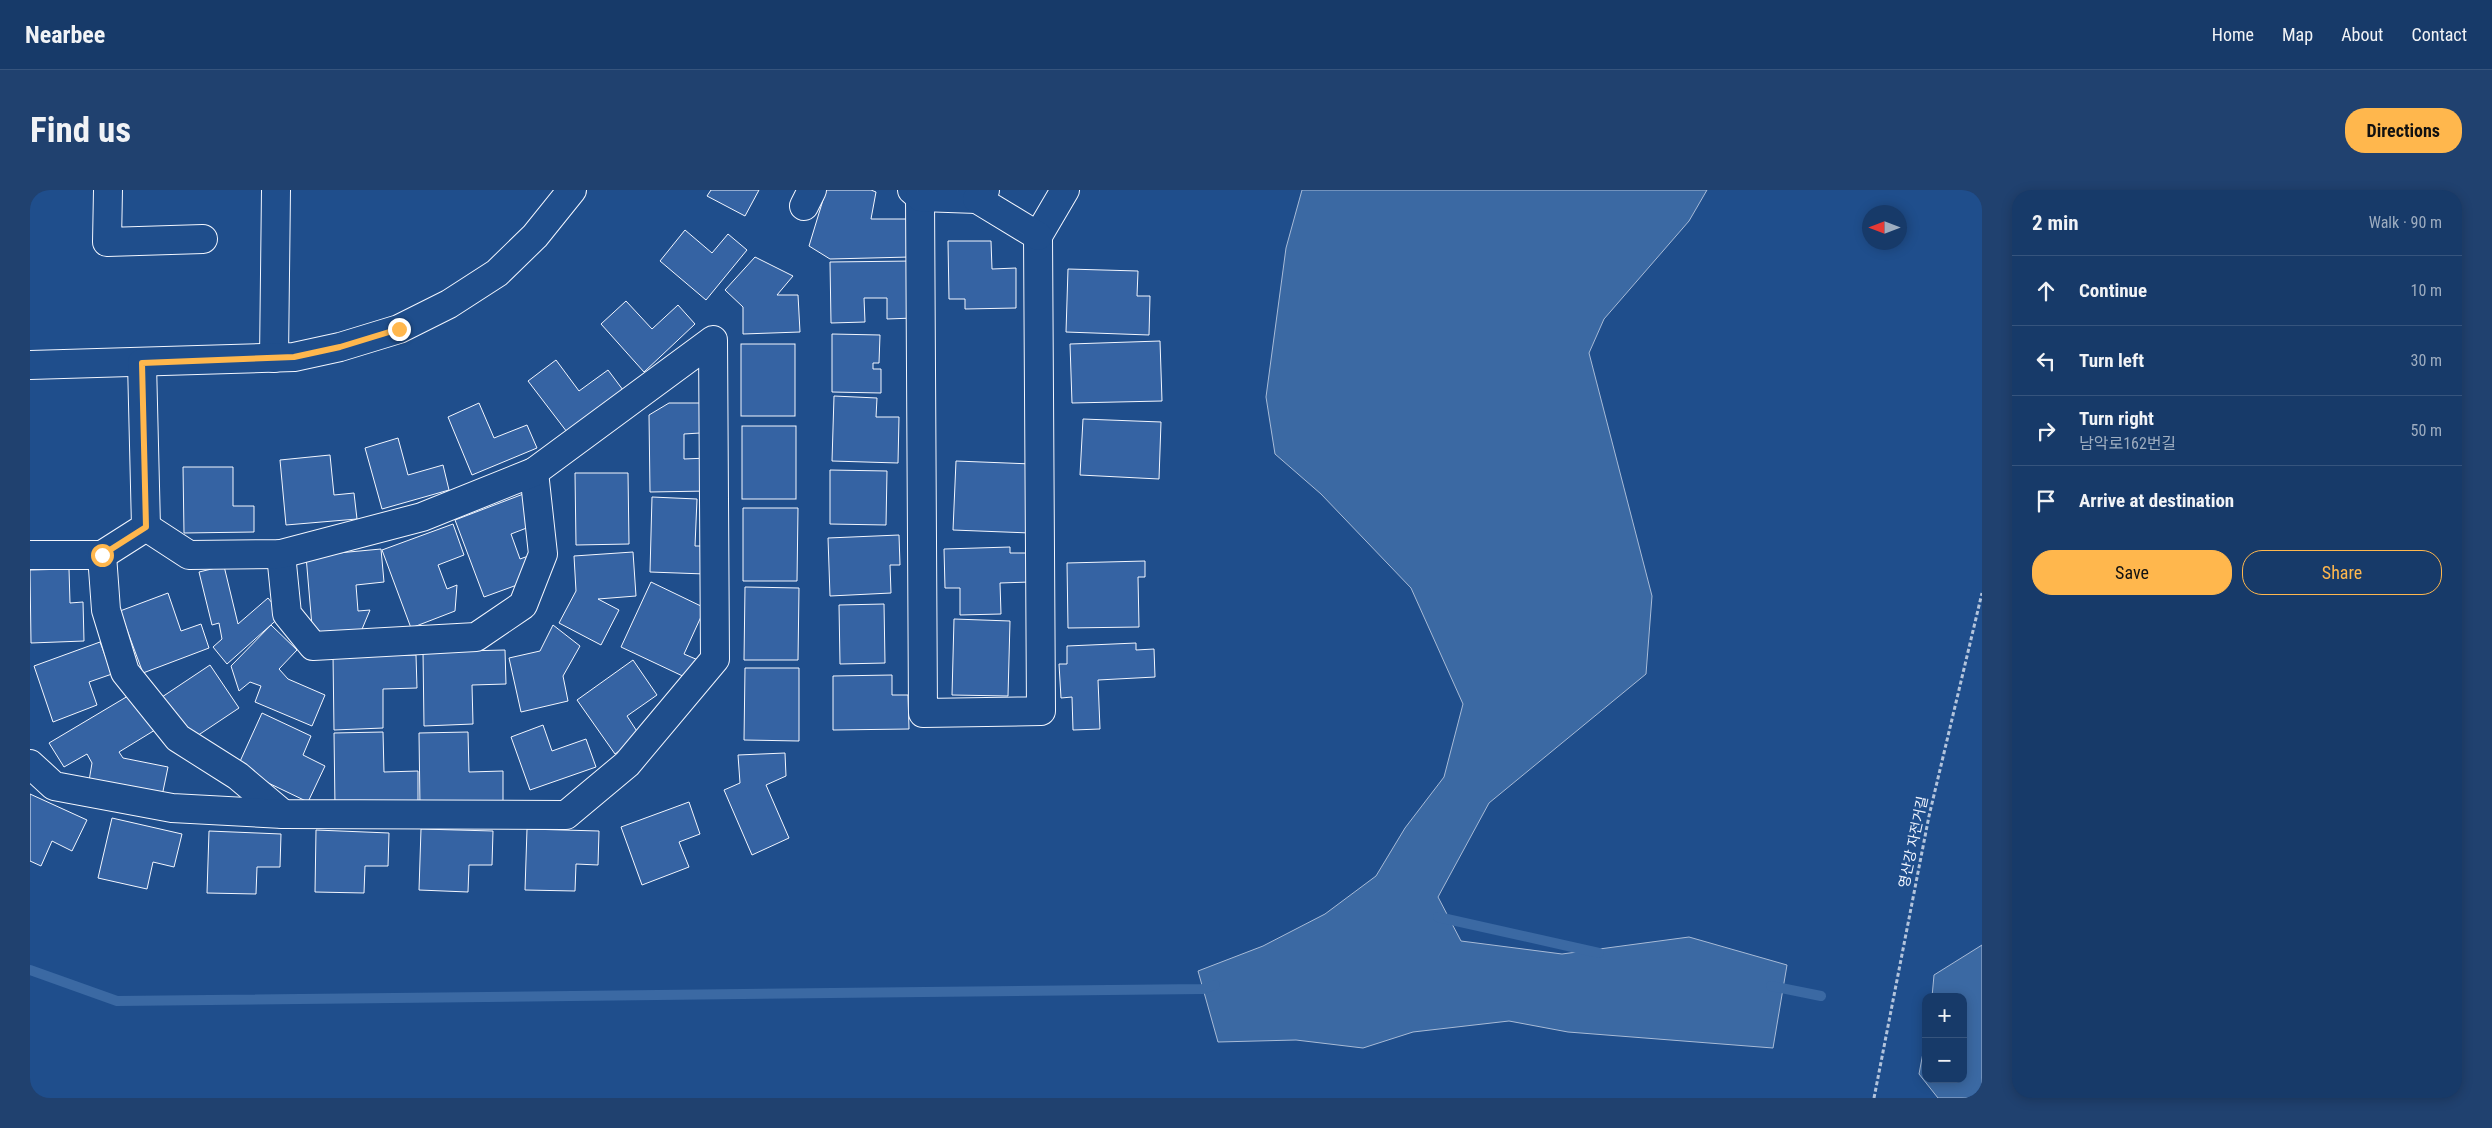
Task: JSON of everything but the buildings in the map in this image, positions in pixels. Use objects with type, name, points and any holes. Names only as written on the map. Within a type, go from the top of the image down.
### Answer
[{"type":"street","points":[[108,190],[107,242],[203,239]]},
{"type":"street","points":[[274,358],[276,190]]},
{"type":"street","points":[[30,365],[294,357],[340,347],[399,329],[449,304],[497,273],[536,236],[572,190]]},
{"type":"street","points":[[1038,236],[981,194],[916,194],[923,714],[1041,711],[1038,236],[1065,190]]},
{"type":"street","points":[[30,764],[54,786],[172,808],[283,814],[566,815],[627,764],[715,659],[713,340],[534,472],[422,517],[281,554],[189,555],[146,527]]},
{"type":"street","points":[[142,363],[146,527]]},
{"type":"street","points":[[281,554],[287,614],[314,646],[476,636],[524,605],[543,554],[534,472]]},
{"type":"street","points":[[30,555],[102,555],[146,527]]},
{"type":"street","points":[[102,555],[106,610],[125,672],[178,738],[238,776],[283,814]]},
{"type":"path","name":"영산강 자전거길","points":[[1874,1098],[1929,816],[1982,593]]},
{"type":"water","points":[[1302,190],[1707,190],[1689,221],[1604,319],[1589,353],[1652,596],[1646,674],[1489,803],[1438,897],[1461,941],[1562,954],[1689,937],[1787,965],[1773,1048],[1568,1032],[1509,1021],[1413,1032],[1363,1048],[1296,1040],[1218,1042],[1198,971],[1263,946],[1325,914],[1376,876],[1405,828],[1444,777],[1463,704],[1411,588],[1321,494],[1275,454],[1266,397],[1286,248]]},
{"type":"water","points":[[1982,945],[1982,1098],[1938,1098],[1926,1083],[1967,1083],[1967,993],[1932,993],[1934,975]]},
{"type":"water","points":[[1922,1058],[1922,1078],[1919,1074]]},
{"type":"waterway","points":[[1438,917],[1599,953]]},
{"type":"waterway","points":[[30,970],[117,1001],[1203,989],[1215,985]]},
{"type":"waterway","points":[[1771,986],[1821,996]]},
{"type":"route","points":[[102,555],[146,527],[142,363],[294,357],[340,347],[399,329]]}]
